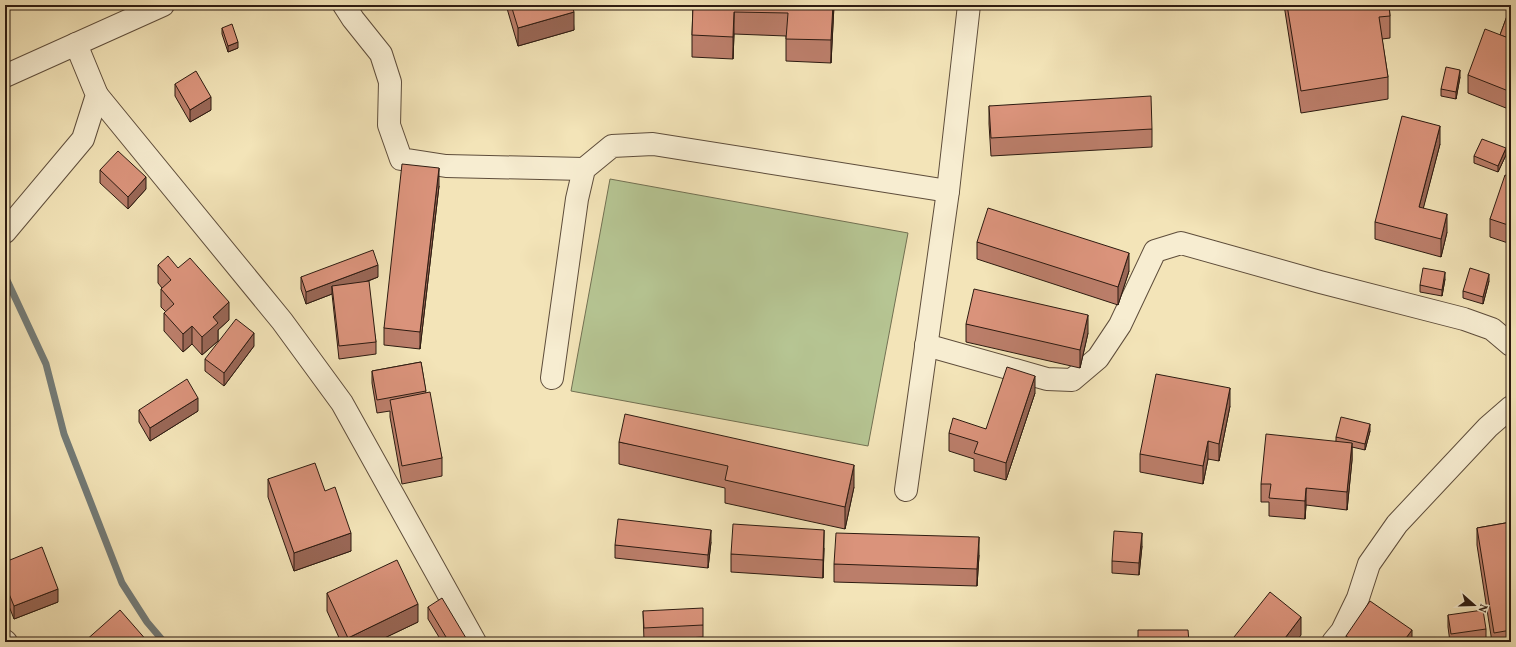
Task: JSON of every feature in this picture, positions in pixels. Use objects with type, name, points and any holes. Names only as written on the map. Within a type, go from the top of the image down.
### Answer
[{"type":"street","points":[[5,76],[163,5]]},
{"type":"street","points":[[344,5],[353,19],[381,54],[390,82],[389,125],[401,159],[446,166],[584,169]]},
{"type":"street","points":[[906,490],[948,191],[969,5]]},
{"type":"street","points":[[76,44],[97,95],[282,321],[342,403],[475,642]]},
{"type":"street","points":[[5,232],[83,139],[97,95]]},
{"type":"street","points":[[552,378],[577,199],[584,169],[612,146],[653,144],[948,191]]},
{"type":"street","points":[[926,345],[1048,379],[1072,380],[1098,358],[1120,325],[1155,251],[1181,243],[1320,282],[1464,319],[1492,329],[1511,345]]},
{"type":"street","points":[[1333,642],[1342,631],[1358,598],[1369,564],[1397,524],[1488,427],[1511,407]]},
{"type":"green space","points":[[610,179],[908,233],[868,446],[571,391]]},
{"type":"building","points":[[511,5],[572,5],[574,12],[518,28]]},
{"type":"building","points":[[693,5],[833,5],[831,40],[786,39],[788,13],[734,12],[733,37],[692,35]]},
{"type":"building","points":[[1287,5],[1389,5],[1390,16],[1379,17],[1388,77],[1301,91]]},
{"type":"building","points":[[1511,5],[1511,39],[1500,35]]},
{"type":"building","points":[[232,24],[238,42],[228,46],[222,28]]},
{"type":"building","points":[[1485,29],[1511,39],[1511,92],[1468,75]]},
{"type":"building","points":[[1446,67],[1460,70],[1456,92],[1441,89]]},
{"type":"building","points":[[196,71],[211,97],[190,110],[175,84]]},
{"type":"building","points":[[1151,96],[1152,129],[991,138],[989,106]]},
{"type":"building","points":[[1402,116],[1440,126],[1419,207],[1447,214],[1441,239],[1375,222]]},
{"type":"building","points":[[1482,139],[1506,148],[1498,166],[1474,156]]},
{"type":"building","points":[[118,151],[146,177],[128,197],[100,170]]},
{"type":"building","points":[[402,164],[439,168],[420,332],[384,328]]},
{"type":"building","points":[[1505,175],[1511,177],[1511,226],[1490,219]]},
{"type":"building","points":[[988,208],[1129,253],[1118,287],[977,242]]},
{"type":"building","points":[[373,250],[378,265],[306,292],[301,277]]},
{"type":"building","points":[[168,256],[178,268],[190,258],[229,302],[213,317],[218,323],[202,337],[192,326],[183,334],[164,313],[174,304],[161,289],[171,280],[158,265]]},
{"type":"building","points":[[1423,268],[1445,272],[1442,290],[1420,285]]},
{"type":"building","points":[[1470,268],[1489,274],[1483,297],[1463,291]]},
{"type":"building","points":[[369,281],[376,342],[339,346],[332,286]]},
{"type":"building","points":[[974,289],[1088,315],[1080,350],[966,324]]},
{"type":"building","points":[[236,319],[254,333],[224,373],[205,359]]},
{"type":"building","points":[[421,362],[426,391],[377,400],[372,371]]},
{"type":"building","points":[[1007,367],[1035,376],[1006,463],[974,453],[978,442],[949,433],[953,418],[986,429]]},
{"type":"building","points":[[1156,374],[1230,388],[1219,444],[1208,441],[1203,466],[1140,454]]},
{"type":"building","points":[[187,379],[198,398],[150,428],[139,410]]},
{"type":"building","points":[[430,392],[442,458],[402,466],[390,400]]},
{"type":"building","points":[[625,414],[854,465],[845,507],[725,480],[728,466],[619,442]]},
{"type":"building","points":[[1341,417],[1370,424],[1365,444],[1336,437]]},
{"type":"building","points":[[1266,434],[1352,443],[1347,492],[1306,488],[1305,501],[1269,498],[1271,484],[1261,484]]},
{"type":"building","points":[[315,463],[325,491],[335,487],[351,533],[294,553],[268,479]]},
{"type":"building","points":[[618,519],[711,530],[708,555],[615,545]]},
{"type":"building","points":[[1511,522],[1511,630],[1494,633],[1477,528]]},
{"type":"building","points":[[733,524],[824,530],[823,560],[731,554]]},
{"type":"building","points":[[1114,531],[1142,533],[1139,563],[1112,561]]},
{"type":"building","points":[[836,533],[979,537],[977,569],[834,564]]},
{"type":"building","points":[[42,547],[58,589],[14,606],[5,584],[5,562]]},
{"type":"building","points":[[397,560],[418,604],[348,638],[327,593]]},
{"type":"building","points":[[1270,592],[1301,617],[1282,642],[1230,642]]},
{"type":"building","points":[[442,598],[466,638],[459,642],[449,642],[428,607]]},
{"type":"building","points":[[1370,601],[1412,630],[1403,642],[1355,642],[1346,636]]},
{"type":"building","points":[[703,608],[703,625],[644,628],[643,611]]},
{"type":"building","points":[[120,610],[148,642],[84,642]]},
{"type":"building","points":[[1483,610],[1486,629],[1451,634],[1448,615]]},
{"type":"building","points":[[1138,630],[1188,630],[1189,642],[1138,642]]},
{"type":"waterway","points":[[5,276],[46,364],[64,434],[122,583],[147,622],[164,642]]}]
